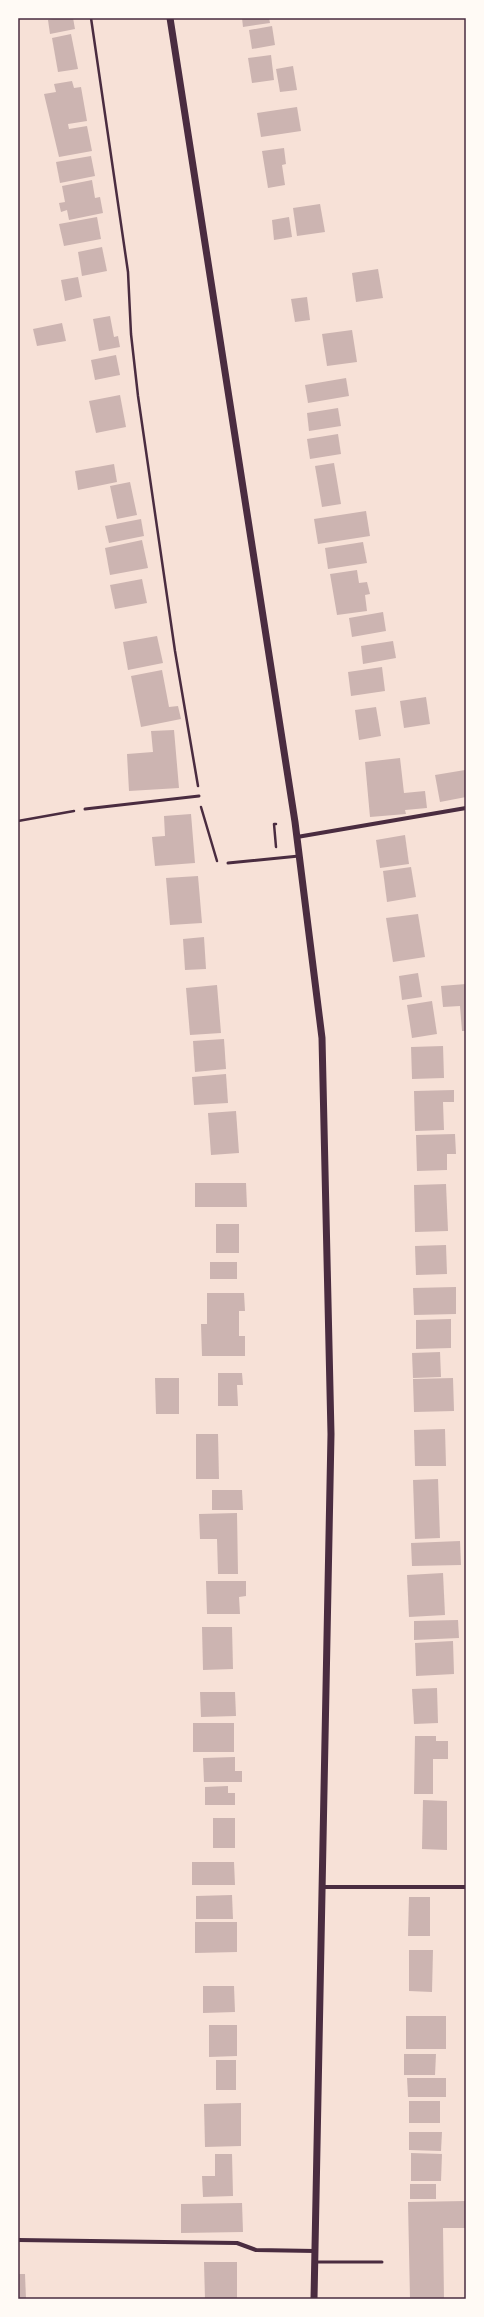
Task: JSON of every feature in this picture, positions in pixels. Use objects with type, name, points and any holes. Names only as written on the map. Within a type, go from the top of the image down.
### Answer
[{"type":"street","points":[[170,18],[297,837],[322,1038],[331,1434],[314,2299]]},
{"type":"street","points":[[297,837],[466,808]]},
{"type":"street","points":[[322,1887],[466,1887]]},
{"type":"street","points":[[18,2240],[237,2243],[256,2250],[315,2251]]},
{"type":"lane","points":[[85,809],[199,796]]},
{"type":"lane","points":[[228,864],[299,856]]},
{"type":"lane","points":[[315,2262],[382,2262]]},
{"type":"path","points":[[91,18],[128,272],[131,334],[138,396],[175,651],[199,796],[218,864]]},
{"type":"path","points":[[18,821],[85,809]]},
{"type":"path","points":[[276,824],[274,824],[278,858]]},
{"type":"building","points":[[73,18],[75,29],[50,34],[48,20]]},
{"type":"building","points":[[242,18],[269,18],[270,23],[243,27]]},
{"type":"building","points":[[272,26],[275,45],[252,49],[249,30]]},
{"type":"building","points":[[71,34],[78,69],[58,72],[52,38]]},
{"type":"building","points":[[271,55],[274,80],[252,83],[248,58]]},
{"type":"building","points":[[293,66],[297,90],[280,92],[276,69]]},
{"type":"building","points":[[72,81],[74,88],[81,87],[87,121],[68,124],[69,129],[87,126],[92,151],[59,157],[44,94],[56,92],[54,84]]},
{"type":"building","points":[[297,107],[301,131],[261,137],[257,113]]},
{"type":"building","points":[[284,148],[286,164],[282,165],[285,185],[268,188],[262,151]]},
{"type":"building","points":[[91,156],[95,176],[60,183],[56,162]]},
{"type":"building","points":[[92,180],[95,198],[100,197],[103,213],[69,220],[67,210],[61,212],[59,203],[65,202],[62,186]]},
{"type":"building","points":[[320,204],[325,232],[297,236],[293,208]]},
{"type":"building","points":[[97,217],[101,239],[64,246],[59,224]]},
{"type":"building","points":[[289,217],[292,237],[274,240],[272,220]]},
{"type":"building","points":[[102,247],[107,271],[82,276],[78,252]]},
{"type":"building","points":[[378,269],[383,298],[356,302],[352,273]]},
{"type":"building","points":[[78,277],[82,297],[65,301],[61,280]]},
{"type":"building","points":[[307,297],[310,320],[295,322],[291,299]]},
{"type":"building","points":[[110,316],[114,337],[118,336],[120,347],[99,351],[93,319]]},
{"type":"building","points":[[62,323],[66,341],[37,346],[33,329]]},
{"type":"building","points":[[352,330],[357,362],[327,366],[322,334]]},
{"type":"building","points":[[116,355],[120,375],[95,380],[91,360]]},
{"type":"building","points":[[346,378],[349,396],[308,403],[305,385]]},
{"type":"building","points":[[120,395],[126,427],[96,433],[89,401]]},
{"type":"building","points":[[338,408],[341,426],[309,431],[307,413]]},
{"type":"building","points":[[338,434],[341,454],[310,459],[307,439]]},
{"type":"building","points":[[334,463],[341,504],[322,507],[315,466]]},
{"type":"building","points":[[114,464],[117,482],[78,490],[75,471]]},
{"type":"building","points":[[130,482],[137,515],[117,519],[110,486]]},
{"type":"building","points":[[366,511],[370,536],[318,544],[314,519]]},
{"type":"building","points":[[141,519],[144,536],[109,543],[105,526]]},
{"type":"building","points":[[142,540],[148,568],[110,575],[105,548]]},
{"type":"building","points":[[363,542],[367,563],[328,569],[325,548]]},
{"type":"building","points":[[357,570],[359,583],[367,582],[370,594],[365,595],[367,611],[337,615],[330,574]]},
{"type":"building","points":[[142,579],[147,603],[115,609],[110,585]]},
{"type":"building","points":[[383,612],[386,631],[352,637],[349,618]]},
{"type":"building","points":[[157,636],[163,663],[128,670],[123,642]]},
{"type":"building","points":[[393,641],[396,658],[363,664],[361,646]]},
{"type":"building","points":[[382,667],[385,691],[351,696],[348,672]]},
{"type":"building","points":[[162,670],[169,707],[178,706],[181,719],[141,727],[131,676]]},
{"type":"building","points":[[426,697],[430,724],[404,728],[400,701]]},
{"type":"building","points":[[376,707],[381,736],[359,740],[355,710]]},
{"type":"building","points":[[174,730],[179,788],[129,791],[127,754],[153,752],[151,731]]},
{"type":"building","points":[[400,758],[404,793],[425,791],[427,808],[405,810],[406,814],[370,817],[365,762]]},
{"type":"building","points":[[465,770],[466,797],[440,802],[435,775]]},
{"type":"building","points":[[191,814],[195,863],[155,866],[152,837],[165,836],[164,816]]},
{"type":"building","points":[[405,835],[409,864],[380,868],[376,840]]},
{"type":"building","points":[[411,867],[416,897],[387,902],[383,871]]},
{"type":"building","points":[[198,876],[202,923],[170,925],[166,878]]},
{"type":"building","points":[[418,914],[425,957],[393,962],[386,918]]},
{"type":"building","points":[[204,937],[206,969],[185,970],[183,939]]},
{"type":"building","points":[[418,973],[422,997],[402,1000],[399,976]]},
{"type":"building","points":[[466,984],[466,1031],[462,1031],[460,1006],[443,1007],[441,986]]},
{"type":"building","points":[[217,985],[221,1033],[190,1035],[186,988]]},
{"type":"building","points":[[432,1001],[437,1034],[412,1038],[407,1005]]},
{"type":"building","points":[[224,1039],[226,1069],[195,1072],[193,1041]]},
{"type":"building","points":[[443,1046],[444,1078],[412,1079],[411,1047]]},
{"type":"building","points":[[226,1074],[228,1103],[194,1105],[192,1077]]},
{"type":"building","points":[[454,1090],[454,1102],[443,1102],[444,1130],[415,1131],[414,1091]]},
{"type":"building","points":[[236,1111],[239,1153],[211,1155],[208,1113]]},
{"type":"building","points":[[455,1134],[456,1154],[447,1154],[447,1170],[417,1171],[416,1135]]},
{"type":"building","points":[[195,1183],[246,1183],[247,1207],[195,1207]]},
{"type":"building","points":[[446,1184],[448,1231],[415,1232],[414,1185]]},
{"type":"building","points":[[216,1224],[239,1224],[239,1253],[216,1253]]},
{"type":"building","points":[[446,1245],[447,1274],[416,1275],[415,1246]]},
{"type":"building","points":[[210,1262],[237,1262],[237,1279],[210,1279]]},
{"type":"building","points":[[456,1287],[456,1314],[414,1315],[413,1288]]},
{"type":"building","points":[[207,1293],[244,1293],[245,1311],[239,1311],[239,1336],[245,1336],[245,1356],[202,1356],[201,1324],[207,1324]]},
{"type":"building","points":[[451,1319],[451,1348],[416,1349],[416,1320]]},
{"type":"building","points":[[440,1352],[441,1377],[413,1378],[412,1353]]},
{"type":"building","points":[[218,1373],[242,1373],[243,1385],[237,1385],[238,1406],[218,1406]]},
{"type":"building","points":[[155,1378],[179,1378],[179,1414],[156,1414]]},
{"type":"building","points":[[453,1378],[454,1411],[414,1412],[413,1379]]},
{"type":"building","points":[[445,1429],[446,1466],[415,1466],[414,1430]]},
{"type":"building","points":[[196,1434],[218,1434],[219,1479],[196,1479]]},
{"type":"building","points":[[438,1479],[440,1538],[415,1539],[413,1480]]},
{"type":"building","points":[[212,1490],[242,1490],[243,1510],[212,1510]]},
{"type":"building","points":[[237,1513],[238,1574],[218,1574],[217,1539],[200,1539],[199,1514]]},
{"type":"building","points":[[460,1541],[461,1565],[412,1566],[411,1543]]},
{"type":"building","points":[[443,1573],[445,1615],[409,1617],[407,1575]]},
{"type":"building","points":[[206,1581],[246,1581],[246,1596],[239,1597],[240,1614],[207,1614]]},
{"type":"building","points":[[458,1620],[459,1638],[414,1640],[414,1621]]},
{"type":"building","points":[[202,1627],[232,1627],[233,1669],[203,1670]]},
{"type":"building","points":[[453,1641],[454,1674],[416,1676],[415,1643]]},
{"type":"building","points":[[437,1688],[438,1723],[414,1724],[412,1689]]},
{"type":"building","points":[[200,1692],[235,1692],[236,1716],[201,1717]]},
{"type":"building","points":[[193,1723],[234,1723],[234,1752],[193,1752]]},
{"type":"building","points":[[415,1736],[436,1736],[436,1741],[448,1741],[448,1759],[433,1759],[433,1794],[414,1794]]},
{"type":"building","points":[[235,1757],[235,1771],[242,1771],[242,1782],[204,1782],[203,1758]]},
{"type":"building","points":[[228,1786],[228,1793],[235,1793],[235,1805],[205,1805],[205,1787]]},
{"type":"building","points":[[423,1800],[447,1801],[447,1850],[422,1849]]},
{"type":"building","points":[[213,1818],[235,1818],[235,1848],[213,1848]]},
{"type":"building","points":[[192,1862],[234,1862],[235,1885],[192,1885]]},
{"type":"building","points":[[232,1895],[233,1919],[196,1919],[196,1896]]},
{"type":"building","points":[[409,1897],[430,1897],[430,1936],[408,1936]]},
{"type":"building","points":[[195,1922],[237,1922],[237,1952],[195,1953]]},
{"type":"building","points":[[409,1950],[433,1950],[432,1992],[409,1991]]},
{"type":"building","points":[[203,1986],[234,1986],[235,2012],[203,2013]]},
{"type":"building","points":[[406,2016],[446,2016],[446,2049],[406,2049]]},
{"type":"building","points":[[209,2025],[237,2025],[237,2056],[209,2057]]},
{"type":"building","points":[[404,2054],[436,2054],[435,2075],[404,2075]]},
{"type":"building","points":[[216,2060],[236,2060],[236,2090],[216,2090]]},
{"type":"building","points":[[407,2078],[446,2078],[446,2097],[408,2097]]},
{"type":"building","points":[[409,2101],[440,2101],[440,2123],[409,2123]]},
{"type":"building","points":[[241,2103],[241,2146],[205,2147],[204,2104]]},
{"type":"building","points":[[409,2132],[442,2132],[441,2151],[409,2150]]},
{"type":"building","points":[[411,2153],[442,2154],[441,2181],[411,2181]]},
{"type":"building","points":[[215,2154],[232,2154],[233,2196],[203,2197],[202,2176],[215,2176]]},
{"type":"building","points":[[410,2184],[436,2184],[436,2199],[410,2199]]},
{"type":"building","points":[[466,2201],[466,2228],[443,2228],[444,2299],[410,2299],[408,2202]]},
{"type":"building","points":[[242,2203],[243,2232],[181,2233],[181,2204]]},
{"type":"building","points":[[204,2262],[237,2262],[237,2299],[205,2299]]},
{"type":"building","points":[[18,2274],[25,2274],[26,2299],[18,2299]]}]
